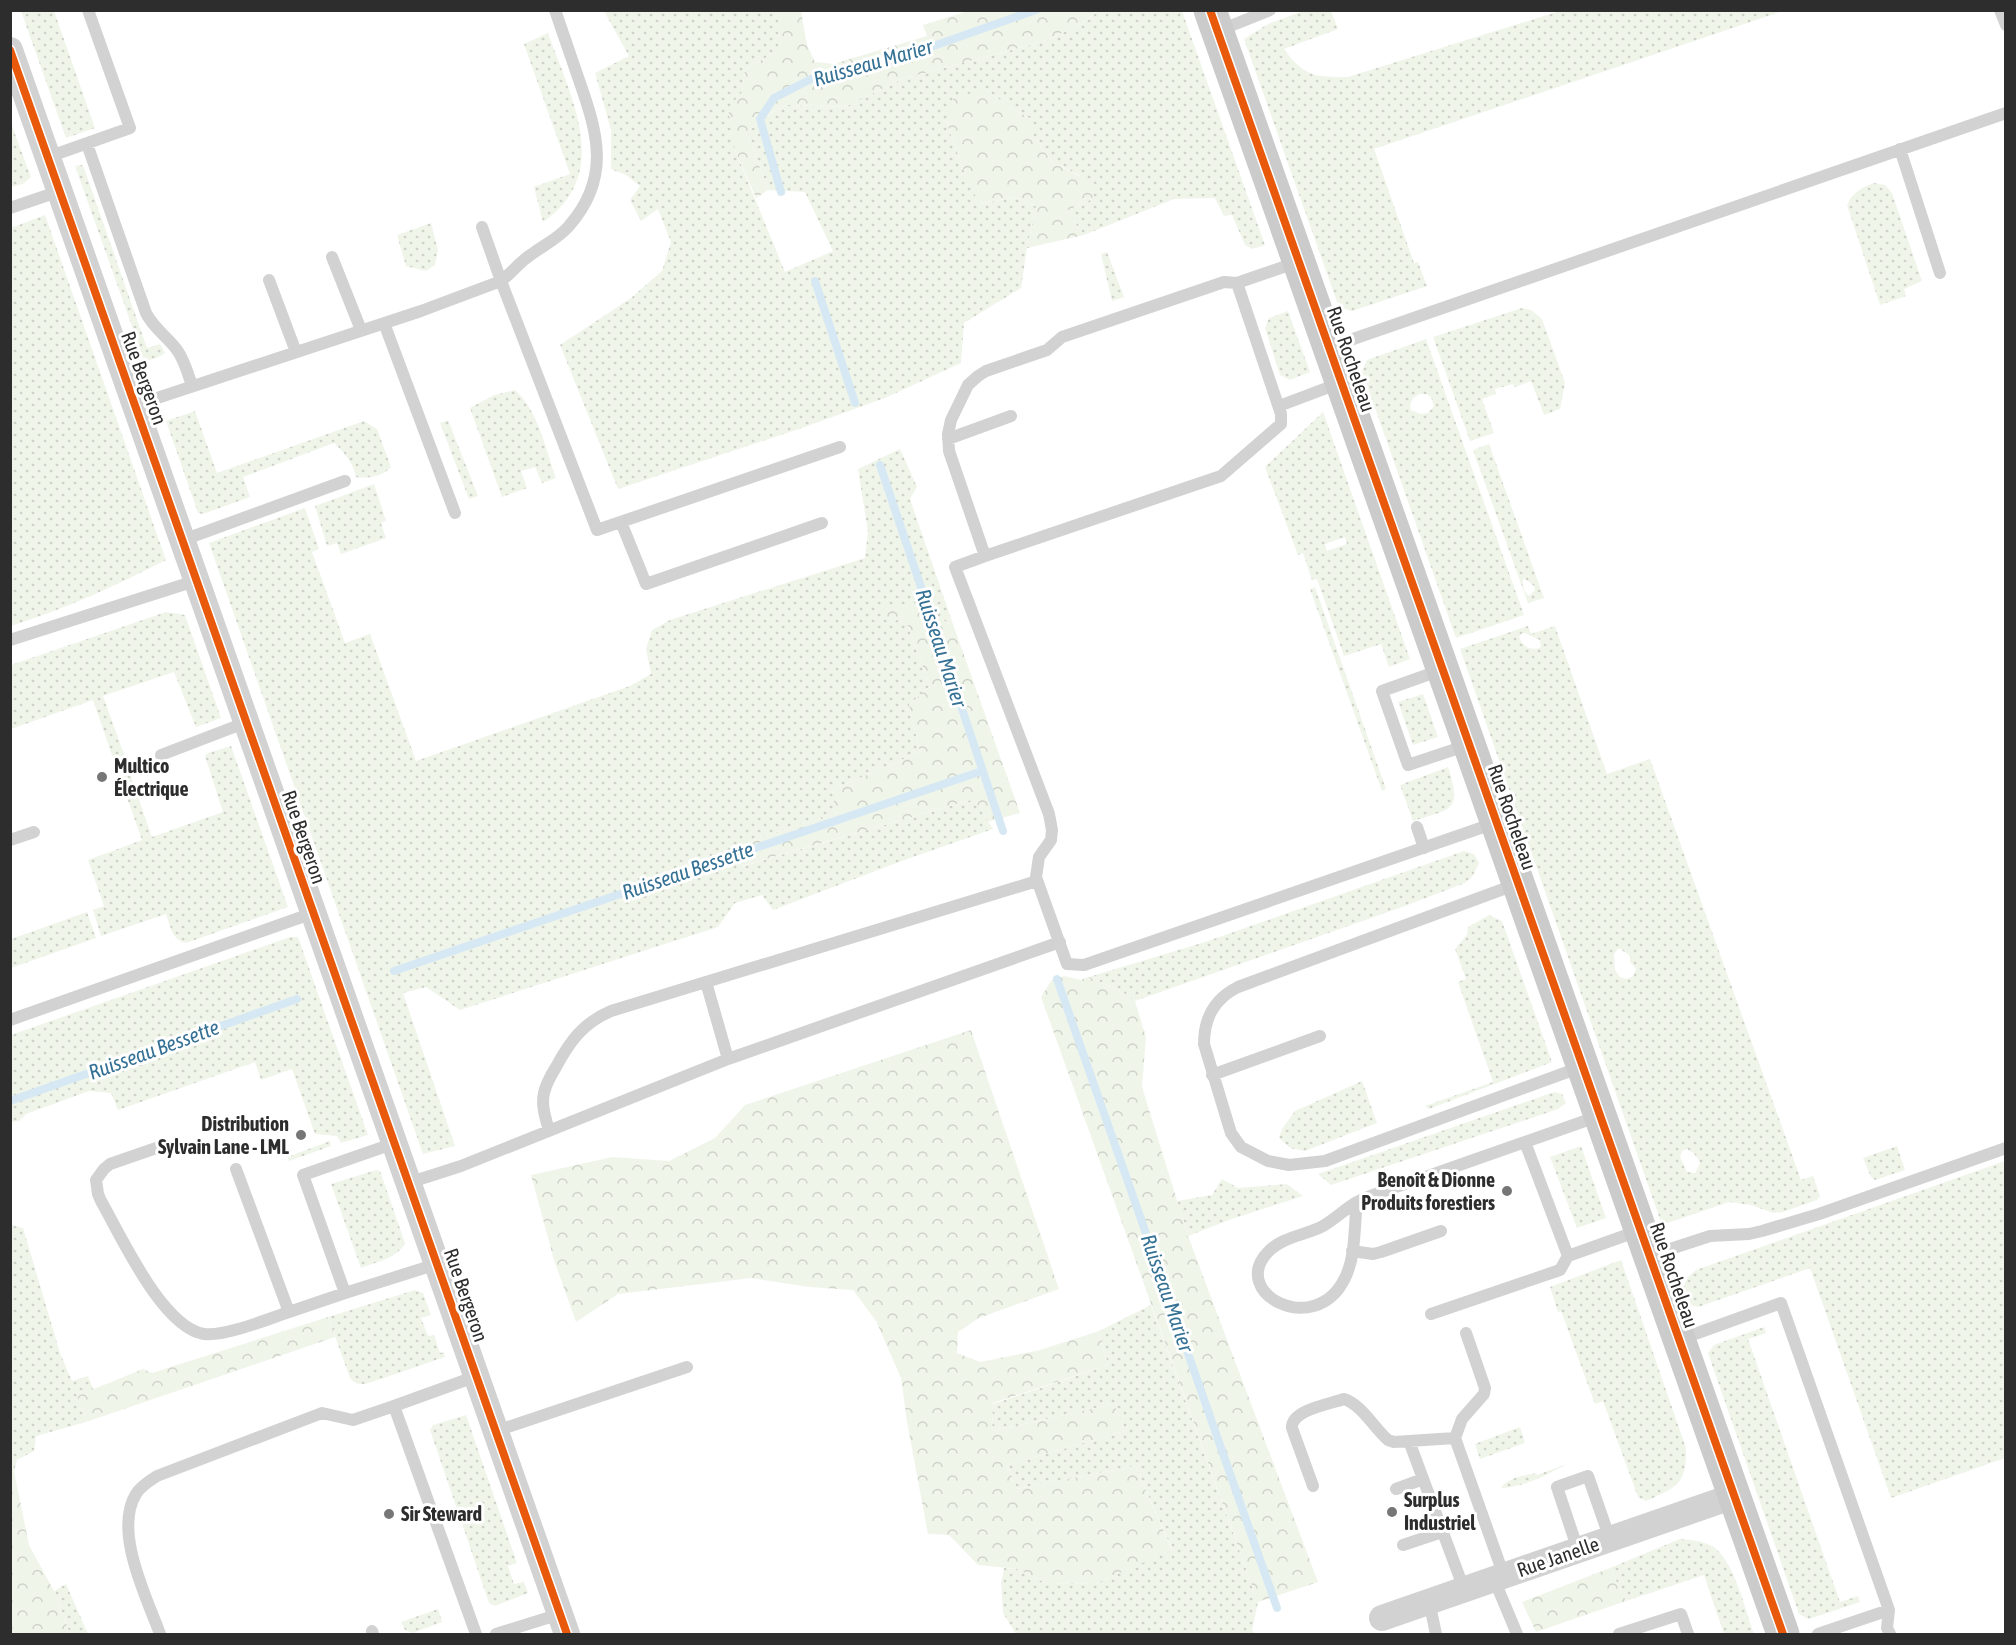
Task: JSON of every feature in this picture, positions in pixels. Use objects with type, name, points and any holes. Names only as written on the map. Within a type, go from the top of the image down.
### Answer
[{"type":"street","name":"Rue Rocheleau","points":[[1213,21],[1783,1635]]},
{"type":"street","name":"Rue Bergeron","points":[[13,67],[48,157],[198,580],[564,1624]]},
{"type":"street","name":"Rue Janelle","points":[[1382,1618],[1734,1496]]},
{"type":"lane","points":[[48,157],[130,128],[88,10]]},
{"type":"lane","points":[[136,405],[501,281],[531,254],[568,228],[588,196],[596,170],[598,143],[555,10]]},
{"type":"lane","points":[[1213,21],[1270,10]]},
{"type":"lane","points":[[2000,10],[2006,25]]},
{"type":"lane","points":[[1329,348],[2006,113]]},
{"type":"lane","points":[[87,144],[146,313],[150,322],[176,348],[192,386]]},
{"type":"lane","points":[[1899,149],[1940,273]]},
{"type":"lane","points":[[10,208],[60,191]]},
{"type":"lane","points":[[482,227],[597,530],[840,447]]},
{"type":"lane","points":[[332,257],[361,330]]},
{"type":"lane","points":[[985,556],[949,451],[951,420],[968,385],[986,371],[1047,350],[1062,337],[1130,312],[1224,282],[1238,284],[1299,262]]},
{"type":"lane","points":[[269,280],[296,352]]},
{"type":"lane","points":[[1238,284],[1279,406],[1281,424],[1221,476],[955,567],[1049,814],[1052,840],[1039,857],[1037,881],[1067,964],[1084,965],[1497,822]]},
{"type":"lane","points":[[384,322],[455,513]]},
{"type":"lane","points":[[1279,406],[1341,382]]},
{"type":"lane","points":[[948,439],[1011,416]]},
{"type":"lane","points":[[183,540],[345,481]]},
{"type":"lane","points":[[621,522],[646,584],[822,524]]},
{"type":"lane","points":[[10,640],[198,580]]},
{"type":"lane","points":[[1443,669],[1382,691],[1408,765],[1470,745]]},
{"type":"lane","points":[[161,755],[247,723]]},
{"type":"lane","points":[[1417,827],[1424,848]]},
{"type":"lane","points":[[10,840],[34,832]]},
{"type":"lane","points":[[549,1131],[543,1107],[544,1094],[550,1078],[575,1035],[586,1024],[610,1011],[1037,881]]},
{"type":"lane","points":[[1518,883],[1238,987],[1225,994],[1212,1009],[1204,1030],[1204,1044],[1231,1133],[1241,1148],[1268,1161],[1289,1165],[1325,1161],[1583,1066]]},
{"type":"lane","points":[[10,1020],[313,913]]},
{"type":"lane","points":[[408,1183],[461,1166],[728,1059],[1059,942]]},
{"type":"lane","points":[[706,982],[728,1059]]},
{"type":"lane","points":[[1212,1075],[1320,1036]]},
{"type":"lane","points":[[1357,1202],[1350,1264],[1344,1280],[1336,1291],[1312,1306],[1298,1308],[1281,1305],[1270,1298],[1263,1288],[1259,1266],[1270,1249],[1323,1226],[1357,1202],[1601,1116]]},
{"type":"lane","points":[[1525,1142],[1568,1256]]},
{"type":"lane","points":[[345,1293],[303,1175],[395,1143]]},
{"type":"lane","points":[[165,1146],[110,1164],[96,1180],[98,1194],[157,1297],[182,1323],[204,1334],[225,1332],[437,1264]]},
{"type":"lane","points":[[1568,1256],[1646,1243],[1762,1231],[1820,1214],[2006,1148]]},
{"type":"lane","points":[[236,1169],[289,1312]]},
{"type":"lane","points":[[1352,1251],[1373,1254],[1441,1231]]},
{"type":"lane","points":[[1431,1314],[1560,1270],[1568,1256]]},
{"type":"lane","points":[[1679,1340],[1781,1303],[1889,1610],[1887,1628],[1890,1635]]},
{"type":"lane","points":[[1466,1333],[1485,1388],[1484,1394],[1462,1419],[1455,1438],[1517,1635]]},
{"type":"lane","points":[[496,1431],[687,1367]]},
{"type":"lane","points":[[160,1635],[130,1547],[127,1524],[129,1509],[136,1493],[147,1483],[157,1476],[322,1413],[353,1420],[477,1376]]},
{"type":"lane","points":[[1313,1486],[1292,1428],[1295,1417],[1304,1412],[1344,1399],[1357,1407],[1388,1440],[1455,1438]]},
{"type":"lane","points":[[394,1406],[476,1635]]},
{"type":"lane","points":[[1409,1441],[1464,1590]]},
{"type":"lane","points":[[1578,1550],[1557,1487],[1588,1476],[1610,1539]]},
{"type":"lane","points":[[1396,1489],[1423,1479]]},
{"type":"lane","points":[[1403,1545],[1442,1532]]},
{"type":"lane","points":[[1429,1601],[1436,1635]]},
{"type":"lane","points":[[1818,1635],[1889,1610]]},
{"type":"lane","points":[[1619,1635],[1681,1614],[1688,1635]]},
{"type":"lane","points":[[496,1635],[564,1624]]},
{"type":"green space","points":[[1098,10],[1083,23],[1045,41],[902,79],[845,107],[787,105],[773,112],[747,132],[768,190],[756,198],[735,150],[728,108],[742,92],[745,69],[778,51],[778,11],[801,11],[807,45],[815,62],[833,64],[927,36],[923,25],[968,11]]},
{"type":"green space","points":[[21,11],[54,11],[95,128],[66,138]]},
{"type":"green space","points":[[604,11],[778,11],[778,51],[745,69],[735,150],[785,272],[833,251],[805,192],[768,190],[747,132],[773,112],[787,105],[845,107],[902,79],[1045,41],[1083,23],[1098,11],[1182,11],[1265,245],[1252,249],[1245,245],[1232,215],[1224,216],[1215,198],[1174,199],[1084,235],[1066,211],[1092,199],[1079,175],[1052,162],[1031,133],[1031,119],[1009,107],[987,90],[946,121],[964,171],[980,204],[1016,197],[1036,206],[1021,288],[964,323],[961,363],[885,398],[618,489],[560,345],[631,298],[662,271],[671,242],[658,209],[641,221],[630,200],[640,186],[626,175],[611,169],[611,130],[595,73],[629,56]]},
{"type":"green space","points":[[1303,11],[1331,11],[1338,29],[1284,49],[1305,70],[1319,76],[1348,77],[1560,11],[1783,11],[1374,149],[1414,263],[1418,262],[1427,286],[1352,311],[1345,309],[1337,302],[1244,39],[1268,24]]},
{"type":"green space","points":[[548,33],[575,107],[582,157],[577,181],[565,203],[543,222],[534,187],[570,174],[524,44]]},
{"type":"green space","points":[[987,90],[1009,107],[1031,119],[1031,133],[1052,162],[1097,185],[1092,199],[1066,211],[1084,235],[1027,248],[1036,206],[1016,197],[979,204],[946,121],[954,97]]},
{"type":"green space","points":[[11,123],[31,177],[23,184],[11,187]]},
{"type":"green space","points":[[83,165],[147,348],[160,344],[165,353],[155,358],[144,360],[75,166]]},
{"type":"green space","points":[[1874,183],[1885,185],[1892,193],[1922,281],[1904,289],[1906,296],[1880,305],[1847,205],[1858,191]]},
{"type":"green space","points":[[45,215],[166,560],[90,596],[11,626],[11,228]]},
{"type":"green space","points":[[431,223],[438,250],[435,265],[426,271],[406,266],[397,235]]},
{"type":"green space","points":[[1107,252],[1124,297],[1112,301],[1101,254]]},
{"type":"green space","points":[[1522,308],[1531,310],[1542,319],[1565,383],[1560,409],[1544,415],[1531,381],[1515,387],[1513,384],[1495,389],[1496,394],[1482,399],[1494,433],[1470,441],[1433,337]]},
{"type":"green space","points":[[1288,311],[1310,372],[1290,380],[1280,375],[1265,328],[1269,318]]},
{"type":"green space","points":[[1426,339],[1524,615],[1456,638],[1362,371],[1367,360]],"holes":[[[1426,394],[1431,397],[1434,406],[1428,413],[1421,414],[1411,410],[1410,405],[1413,398]]]},
{"type":"green space","points":[[515,390],[536,420],[556,478],[542,483],[535,467],[521,471],[527,488],[502,497],[470,408],[494,395]]},
{"type":"green space","points":[[195,411],[217,473],[364,421],[377,429],[391,467],[375,476],[356,477],[348,458],[334,443],[243,477],[250,497],[203,514],[198,513],[166,421]]},
{"type":"green space","points":[[1323,412],[1410,659],[1389,667],[1381,644],[1344,656],[1317,579],[1312,580],[1303,553],[1298,555],[1265,467]],"holes":[[[1345,537],[1347,544],[1327,551],[1325,544]]]},
{"type":"green space","points":[[448,420],[478,496],[469,499],[440,423]]},
{"type":"green space","points":[[1489,444],[1544,598],[1528,603],[1473,450]],"holes":[[[1524,578],[1534,586],[1535,590],[1529,596],[1524,588]]]},
{"type":"green space","points":[[900,449],[917,487],[910,499],[954,627],[917,603],[887,617],[907,623],[930,686],[909,705],[920,752],[832,790],[837,812],[736,846],[743,866],[974,799],[993,829],[773,910],[762,895],[735,903],[718,927],[460,1010],[426,987],[403,993],[455,1146],[423,1154],[209,543],[305,508],[319,549],[312,552],[345,643],[370,634],[416,761],[630,686],[651,674],[646,649],[652,630],[670,620],[865,558],[868,532],[858,469]]},
{"type":"green space","points":[[374,484],[386,521],[381,523],[386,538],[341,554],[337,543],[327,546],[315,506]]},
{"type":"green space","points":[[1315,587],[1386,789],[1382,791],[1310,589]]},
{"type":"green space","points":[[917,603],[954,627],[1020,813],[988,822],[974,799],[742,866],[736,846],[836,812],[832,790],[920,752],[909,705],[930,686],[907,623],[887,617],[882,606]]},
{"type":"green space","points":[[166,612],[185,615],[221,718],[196,727],[174,672],[103,696],[126,760],[115,764],[93,700],[11,729],[11,665]]},
{"type":"green space","points":[[1528,626],[1531,634],[1555,626],[1607,774],[1650,759],[1801,1180],[1813,1176],[1820,1196],[1817,1200],[1783,1212],[1773,1213],[1751,1205],[1729,1202],[1662,1225],[1460,649]],"holes":[[[1522,633],[1540,640],[1541,647],[1534,649],[1525,645],[1519,637]],[[1619,948],[1630,956],[1630,962],[1636,969],[1633,976],[1627,979],[1620,977],[1615,970],[1614,954]],[[1687,1149],[1698,1158],[1700,1163],[1695,1173],[1687,1172],[1680,1157],[1682,1151]]]},
{"type":"green space","points":[[1423,694],[1438,737],[1413,745],[1398,702]]},
{"type":"green space","points":[[231,746],[288,907],[186,943],[174,935],[166,914],[101,936],[93,910],[104,906],[88,860],[142,840],[120,778],[130,774],[152,837],[223,812],[205,756]]},
{"type":"green space","points":[[1448,767],[1454,792],[1451,806],[1413,821],[1400,785]]},
{"type":"green space","points":[[1464,851],[1474,854],[1479,863],[1472,877],[1465,883],[1135,1001],[1121,991],[1089,977],[1205,942]]},
{"type":"green space","points":[[87,912],[96,938],[11,968],[11,939]]},
{"type":"green space","points":[[1489,915],[1502,921],[1552,1062],[1429,1109],[1425,1106],[1493,1082],[1458,982],[1466,979],[1455,949],[1467,935],[1468,927]]},
{"type":"green space","points":[[290,937],[298,937],[368,1135],[341,1143],[337,1136],[315,1134],[292,1069],[261,1080],[255,1062],[118,1110],[111,1093],[89,1091],[26,1114],[19,1121],[11,1122],[11,1035]]},
{"type":"green space","points":[[1064,976],[1081,980],[1089,977],[1121,991],[1135,1001],[1146,1037],[1142,1087],[1188,1236],[1318,1582],[1258,1602],[1041,997],[1051,981]]},
{"type":"green space","points":[[971,1030],[1059,1289],[979,1318],[958,1332],[957,1353],[980,1362],[1040,1350],[1099,1331],[1108,1365],[993,1403],[992,1431],[1114,1404],[1125,1431],[1007,1465],[1017,1489],[1135,1466],[1172,1550],[1097,1583],[1048,1584],[1017,1569],[978,1565],[949,1535],[928,1534],[901,1378],[876,1321],[853,1290],[809,1287],[751,1278],[618,1294],[576,1322],[554,1260],[531,1175],[612,1157],[669,1161],[715,1138],[745,1105]]},
{"type":"green space","points":[[1362,1081],[1377,1123],[1305,1151],[1290,1148],[1279,1138],[1282,1129],[1295,1111]]},
{"type":"green space","points":[[1554,1092],[1562,1094],[1566,1103],[1558,1109],[1331,1185],[1318,1174]]},
{"type":"green space","points":[[330,1141],[331,1146],[289,1161],[285,1151],[287,1150],[290,1156]]},
{"type":"green space","points":[[1581,1146],[1606,1218],[1577,1228],[1550,1157]]},
{"type":"green space","points":[[1897,1146],[1905,1170],[1875,1180],[1871,1177],[1863,1158]]},
{"type":"green space","points":[[2005,1161],[2005,1458],[1891,1498],[1810,1268],[1698,1307],[1691,1305],[1683,1287],[1689,1276],[1696,1270]]},
{"type":"green space","points":[[376,1170],[380,1171],[405,1243],[392,1256],[361,1268],[331,1184]]},
{"type":"green space","points":[[1222,1179],[1238,1188],[1287,1184],[1303,1196],[1188,1236],[1177,1201],[1212,1195]]},
{"type":"green space","points":[[11,1225],[23,1228],[60,1353],[72,1381],[88,1376],[94,1391],[77,1396],[86,1422],[36,1436],[34,1451],[17,1460],[14,1471],[11,1473]]},
{"type":"green space","points":[[1621,1260],[1686,1448],[1684,1470],[1678,1483],[1646,1501],[1638,1497],[1603,1401],[1595,1404],[1550,1287]]},
{"type":"green space","points":[[415,1290],[423,1293],[431,1315],[421,1318],[428,1336],[434,1335],[440,1353],[444,1352],[445,1357],[369,1383],[354,1382],[350,1378],[328,1317]]},
{"type":"green space","points":[[1151,1305],[1258,1602],[1252,1631],[1256,1634],[1016,1634],[1003,1613],[1001,1583],[1004,1568],[1017,1569],[1048,1584],[1097,1583],[1172,1549],[1135,1466],[1017,1489],[1007,1465],[1125,1431],[1114,1404],[992,1431],[993,1404],[1108,1365],[1099,1331]]},
{"type":"green space","points":[[328,1317],[335,1337],[86,1422],[77,1396],[143,1369],[152,1373]]},
{"type":"green space","points":[[1764,1327],[1766,1333],[1748,1339],[1840,1602],[1858,1596],[1860,1602],[1809,1619],[1799,1614],[1708,1353],[1714,1345]]},
{"type":"green space","points":[[466,1415],[517,1563],[508,1566],[514,1584],[524,1582],[528,1593],[495,1606],[489,1603],[430,1430],[433,1425]]},
{"type":"green space","points":[[1520,1427],[1525,1443],[1480,1459],[1475,1444]]},
{"type":"green space","points":[[1567,1464],[1527,1483],[1501,1488],[1508,1481],[1536,1473],[1537,1475]]},
{"type":"green space","points":[[14,1471],[29,1545],[54,1591],[70,1634],[11,1634],[10,1473]]},
{"type":"green space","points":[[1680,1539],[1704,1543],[1720,1553],[1733,1573],[1754,1634],[1724,1634],[1704,1575],[1626,1601],[1610,1568]]},
{"type":"green space","points":[[1610,1568],[1626,1601],[1536,1632],[1522,1602]]},
{"type":"green space","points":[[66,1584],[88,1634],[70,1634],[54,1591]]},
{"type":"green space","points":[[438,1609],[442,1622],[413,1633],[405,1630],[401,1622]]},
{"type":"waterway","name":"Ruisseau Marier","points":[[781,192],[760,119],[774,98],[811,79],[868,69],[1036,10]]},
{"type":"waterway","name":"Ruisseau Marier","points":[[815,281],[855,403]]},
{"type":"waterway","name":"Ruisseau Marier","points":[[880,465],[1003,831]]},
{"type":"waterway","name":"Ruisseau Bessette","points":[[394,971],[982,771]]},
{"type":"waterway","name":"Ruisseau Marier","points":[[1057,979],[1277,1608]]},
{"type":"waterway","name":"Ruisseau Bessette","points":[[10,1101],[297,999]]},
{"type":"cycle path","points":[[1210,10],[1783,1634]]},
{"type":"cycle path","points":[[10,50],[567,1634]]},
{"type":"place","name":"Multico Électrique","points":[[102,777]]},
{"type":"place","name":"Distribution Sylvain Lane - LML","points":[[301,1135]]},
{"type":"place","name":"Benoît & Dionne Produits forestiers","points":[[1507,1191]]},
{"type":"place","name":"Surplus Industriel","points":[[1392,1512]]},
{"type":"place","name":"Sir Steward","points":[[389,1514]]}]
